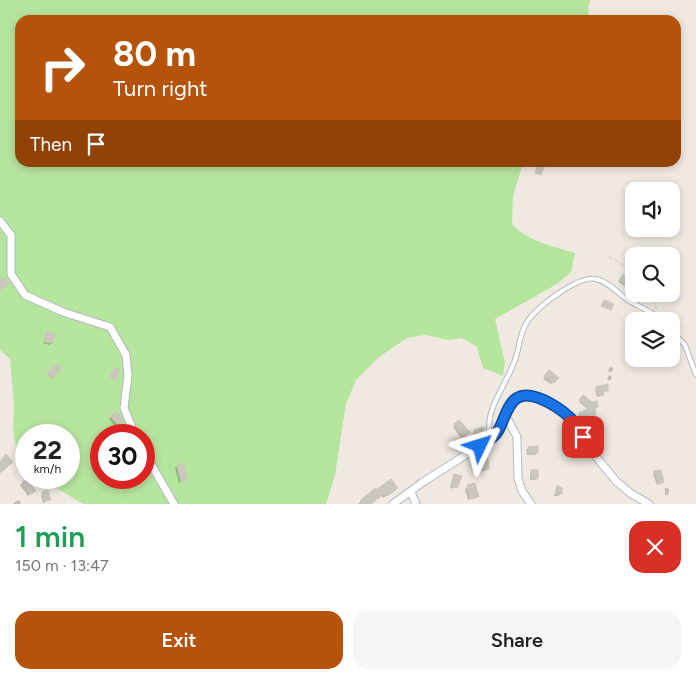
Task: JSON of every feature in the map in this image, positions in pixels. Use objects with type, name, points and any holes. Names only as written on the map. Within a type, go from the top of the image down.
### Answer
[{"type":"street","points":[[0,221],[11,235],[10,274],[25,295],[63,312],[110,326],[126,355],[128,375],[124,408],[130,424]]},
{"type":"street","points":[[393,504],[423,482],[489,440],[498,432],[512,403],[518,397],[525,395],[533,396],[554,405],[576,424],[592,452],[616,481],[630,493],[649,504]]},
{"type":"street","points":[[506,416],[518,437],[518,478],[522,492],[531,504]]},
{"type":"street","points":[[155,471],[174,504]]},
{"type":"street","points":[[411,492],[416,504]]},
{"type":"lane","points":[[489,440],[491,412],[514,365],[520,336],[527,321],[544,305],[568,287],[586,280],[595,279],[609,285],[630,301],[651,312]]},
{"type":"lane","points":[[680,340],[685,345],[696,375]]},
{"type":"path","points":[[609,257],[625,268]]},
{"type":"green space","points":[[0,0],[590,0],[588,15],[15,15],[15,167],[522,167],[513,196],[512,224],[533,239],[575,253],[571,272],[557,284],[495,319],[505,363],[503,376],[483,368],[477,347],[462,338],[449,340],[425,335],[407,338],[379,357],[356,380],[346,404],[335,475],[326,504],[84,504],[58,489],[80,489],[80,424],[15,424],[15,440],[13,429],[14,406],[10,359],[0,350]]},
{"type":"building","points":[[537,167],[544,167],[541,175],[535,173]]},
{"type":"building","points":[[623,274],[625,275],[625,283],[619,280]]},
{"type":"building","points":[[4,278],[9,284],[0,290],[0,280]]},
{"type":"building","points":[[604,300],[614,304],[611,310],[601,306]]},
{"type":"building","points":[[46,332],[55,334],[53,343],[44,342]]},
{"type":"building","points":[[56,364],[61,368],[52,379],[47,374]]},
{"type":"building","points":[[115,367],[120,370],[115,380],[110,377]]},
{"type":"building","points":[[549,370],[559,378],[554,383],[544,376]]},
{"type":"building","points":[[608,384],[608,391],[603,391],[604,395],[598,396],[596,387]]},
{"type":"building","points":[[583,395],[592,402],[597,401],[596,415],[593,415],[598,425],[593,427],[587,416],[582,419],[579,413],[589,408],[579,400]]},
{"type":"building","points":[[116,412],[123,419],[117,424],[110,416]]},
{"type":"building","points":[[459,420],[470,432],[464,437],[454,424]]},
{"type":"building","points":[[483,427],[485,435],[476,438],[474,430]]},
{"type":"building","points":[[574,443],[581,444],[582,450],[574,450]]},
{"type":"building","points":[[538,446],[538,453],[528,453],[528,447]]},
{"type":"building","points":[[6,454],[13,462],[0,473],[0,462]]},
{"type":"building","points":[[479,458],[488,458],[489,469],[479,470]]},
{"type":"building","points":[[183,463],[187,480],[181,481],[177,465]]},
{"type":"building","points":[[531,470],[538,470],[538,479],[531,479]]},
{"type":"building","points":[[661,470],[664,482],[659,484],[654,471]]},
{"type":"building","points":[[454,474],[462,476],[457,488],[451,485]]},
{"type":"building","points":[[391,479],[398,488],[387,496],[385,493],[371,504],[362,504],[360,501],[375,488],[376,490]]},
{"type":"building","points":[[475,483],[479,497],[470,499],[467,485]]},
{"type":"building","points":[[557,485],[562,488],[562,494],[555,494]]},
{"type":"building","points":[[27,489],[34,489],[36,491],[31,494]]},
{"type":"building","points":[[48,490],[51,500],[45,501],[42,492]]},
{"type":"route","points":[[480,446],[498,432],[512,403],[518,397],[529,395],[554,405],[576,424],[583,437]]}]
